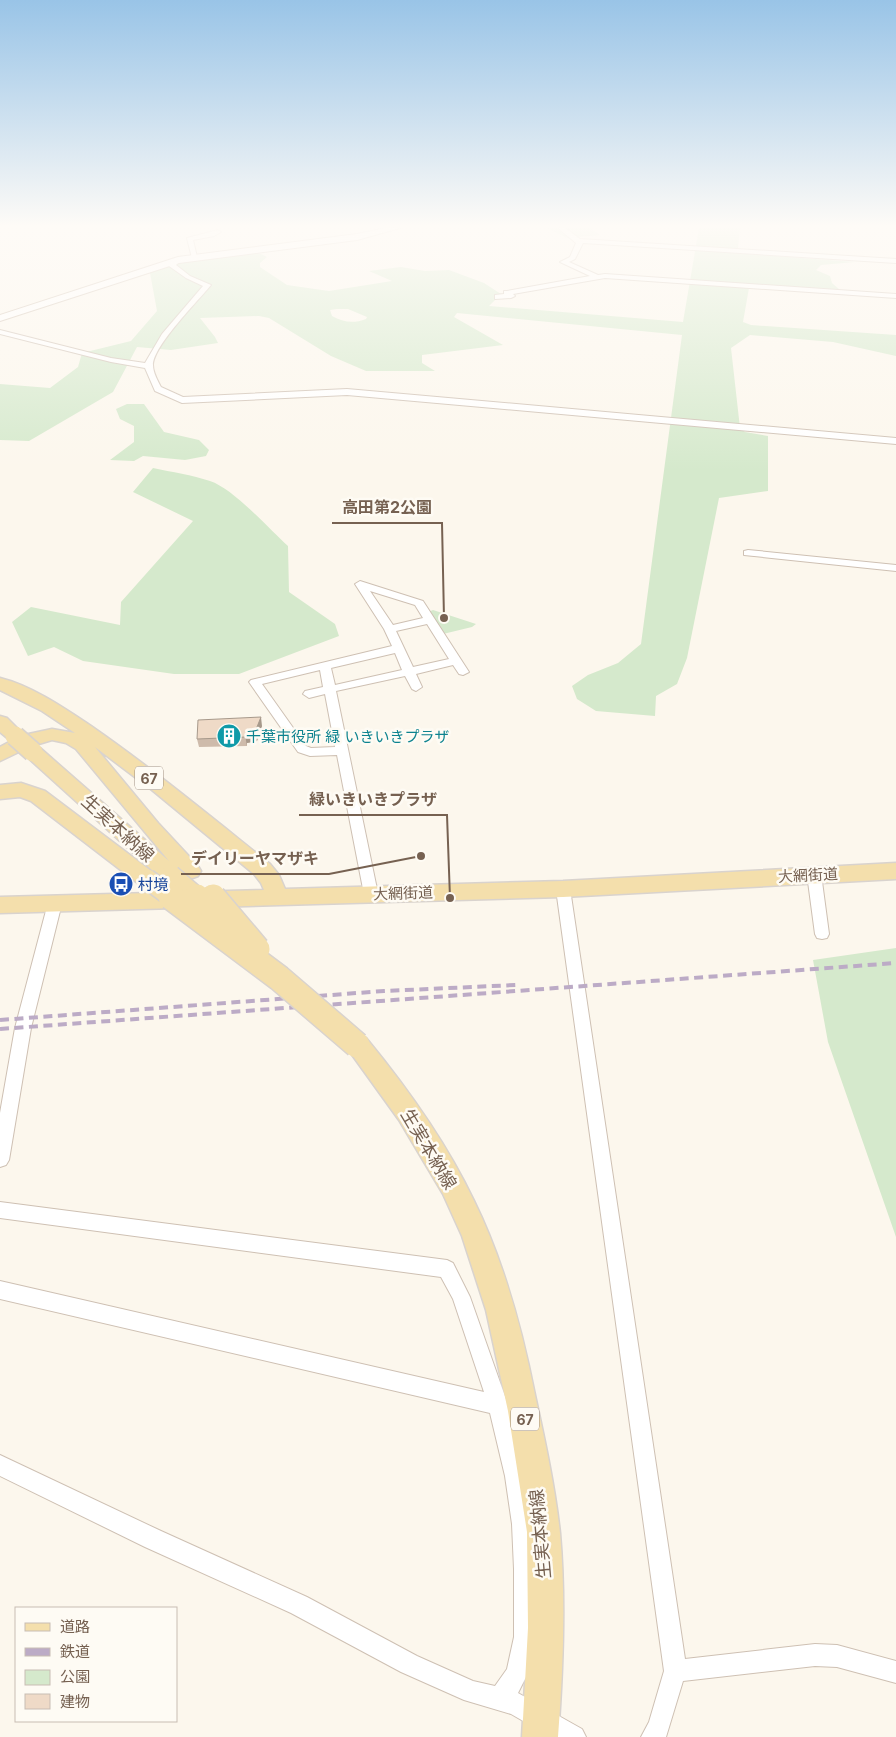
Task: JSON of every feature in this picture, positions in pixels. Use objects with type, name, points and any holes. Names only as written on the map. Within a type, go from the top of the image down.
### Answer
[{"type":"main road","points":[[0,318],[27,309]]},
{"type":"main road","name":"67","points":[[0,683],[36,699],[67,717],[150,778],[262,869],[271,880],[277,897]]},
{"type":"main road","name":"生実本納線","points":[[0,722],[33,752],[181,873],[257,949],[306,991],[380,1072],[425,1139],[453,1186],[476,1236],[499,1304],[515,1366],[534,1469],[545,1562],[541,1727]]},
{"type":"main road","name":"67","points":[[0,755],[40,736],[61,734],[76,738],[151,828],[181,873]]},
{"type":"main road","points":[[0,792],[21,790],[38,796],[279,978],[357,1045]]},
{"type":"main road","name":"大網街道","points":[[0,905],[563,889],[896,871]]},
{"type":"street","points":[[185,309],[152,356],[149,366],[158,389],[182,400],[347,392],[896,441]]},
{"type":"street","points":[[0,332],[120,362],[149,366]]},
{"type":"street","points":[[748,553],[896,568]]},
{"type":"street","points":[[416,687],[390,629],[360,584],[419,603],[463,672]]},
{"type":"street","points":[[390,629],[430,620]]},
{"type":"street","points":[[341,751],[310,752],[302,749],[255,682],[400,648]]},
{"type":"street","points":[[309,694],[456,661]]},
{"type":"street","points":[[325,666],[371,894]]},
{"type":"street","points":[[814,874],[822,934]]},
{"type":"street","points":[[563,889],[675,1671],[659,1726],[653,1737]]},
{"type":"street","points":[[0,1160],[23,1028],[55,903]]},
{"type":"street","points":[[0,1210],[447,1269],[461,1298],[498,1405],[515,1476],[523,1524],[525,1637],[516,1675],[500,1699]]},
{"type":"street","points":[[0,1290],[498,1405]]},
{"type":"street","points":[[0,1465],[153,1539],[299,1605],[409,1664],[472,1692],[515,1703],[541,1727],[574,1737]]},
{"type":"street","points":[[675,1671],[814,1655],[838,1656],[860,1660],[896,1672]]},
{"type":"green space","points":[[157,309],[337,309],[330,310],[332,316],[340,320],[352,322],[366,319],[367,317],[348,309],[526,309],[683,322],[685,309],[745,309],[743,322],[751,325],[896,335],[896,356],[833,342],[750,335],[731,348],[740,428],[745,432],[768,436],[768,491],[719,498],[687,658],[677,684],[656,696],[655,716],[596,711],[577,699],[572,686],[588,675],[618,663],[641,644],[682,335],[457,313],[454,317],[503,345],[422,355],[422,363],[435,371],[366,371],[331,356],[269,318],[259,316],[200,318],[218,343],[171,350],[137,347],[113,392],[29,441],[0,440],[0,384],[50,388],[78,367],[82,353],[131,341]]},
{"type":"green space","points":[[127,404],[144,404],[164,432],[199,440],[209,450],[206,456],[185,460],[143,456],[134,461],[110,460],[134,442],[134,426],[120,419],[116,409]]},
{"type":"green space","points":[[153,468],[210,481],[240,500],[288,546],[289,592],[335,624],[339,636],[239,674],[174,674],[83,661],[54,647],[28,656],[12,622],[31,607],[120,625],[121,602],[193,521],[133,492]]},
{"type":"green space","points":[[433,610],[476,624],[472,627],[443,634],[428,612]]},
{"type":"green space","points":[[896,948],[896,1237],[828,1042],[813,960]]},
{"type":"building","points":[[261,717],[255,732],[245,735],[246,737],[197,739],[198,720]]},
{"type":"railway","points":[[0,1029],[896,963]]},
{"type":"railway","points":[[0,1020],[384,991],[516,985]]},
{"type":"place","name":"高田第2公園","points":[[444,618]]},
{"type":"place","name":"千葉市役所 緑 いきいきプラザ","points":[[229,736]]},
{"type":"place","name":"デイリーヤマザキ","points":[[421,856]]},
{"type":"place","name":"村境","points":[[121,884]]},
{"type":"place","name":"緑いきいきプラザ","points":[[450,898]]}]
